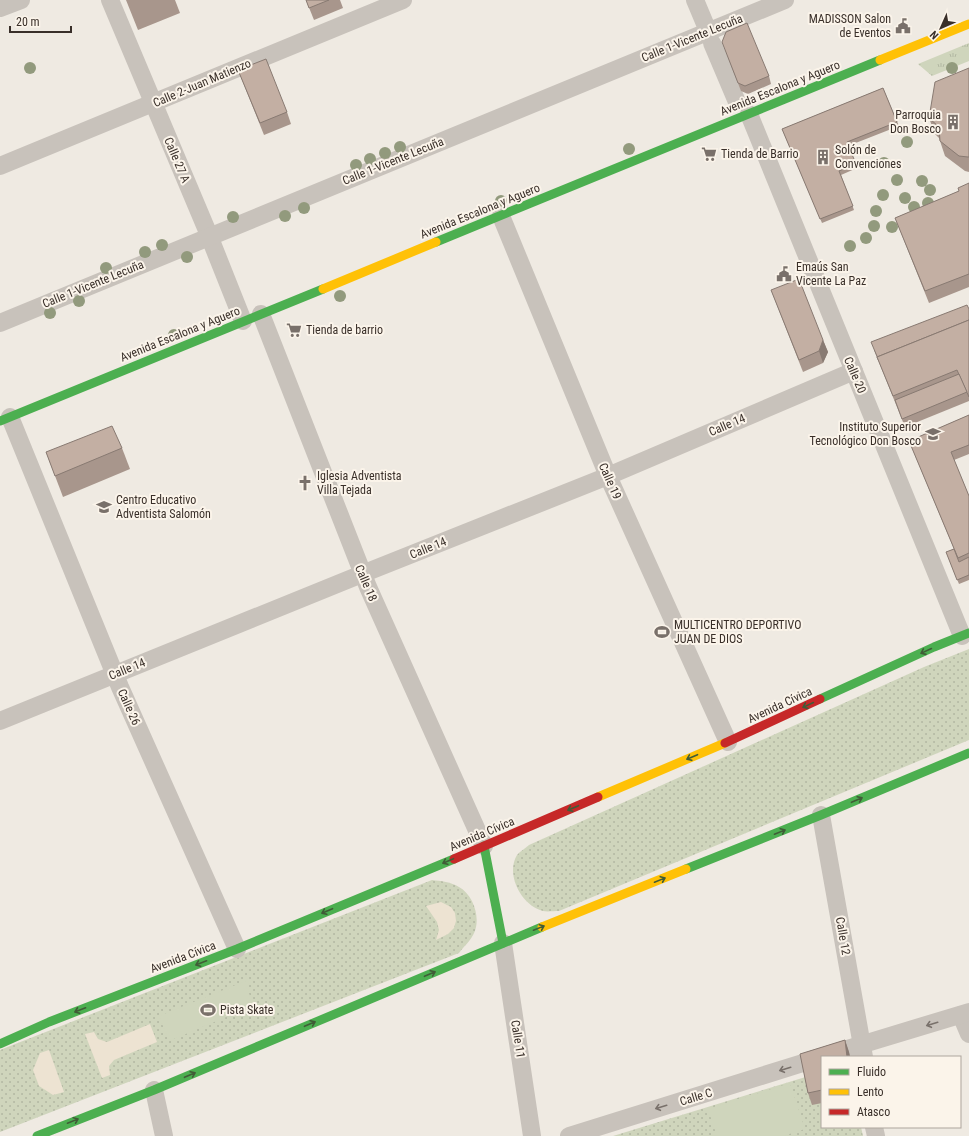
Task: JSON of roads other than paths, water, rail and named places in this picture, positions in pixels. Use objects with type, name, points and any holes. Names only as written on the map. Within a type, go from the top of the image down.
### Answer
[{"type":"main road","name":"Avenida Escalona y Aguero","points":[[5,419],[501,216],[743,108],[969,24]]},
{"type":"main road","name":"Avenida Cívica","points":[[0,1044],[49,1022],[237,948],[484,846],[728,742],[966,634]]},
{"type":"main road","points":[[37,1136],[154,1090],[503,943],[821,815],[969,753]]},
{"type":"main road","points":[[484,846],[503,943]]},
{"type":"street","points":[[0,8],[21,0]]},
{"type":"street","name":"Calle 27 A","points":[[110,0],[243,321]]},
{"type":"street","name":"Calle 2-Juan Matienzo","points":[[0,166],[403,0]]},
{"type":"street","name":"Calle 20","points":[[695,0],[710,37],[743,108],[966,634]]},
{"type":"street","name":"Calle 1-Vicente Lecuña","points":[[0,323],[209,237],[710,37],[785,0]]},
{"type":"street","name":"Calle 19","points":[[501,216],[608,476],[728,742]]},
{"type":"street","name":"Calle 18","points":[[261,314],[362,574],[484,846]]},
{"type":"street","name":"Calle 14","points":[[0,722],[362,574],[608,476],[854,371]]},
{"type":"street","name":"Calle 26","points":[[5,419],[115,674],[237,948]]},
{"type":"street","name":"Calle 12","points":[[821,815],[863,1051]]},
{"type":"street","name":"Calle 11","points":[[503,943],[532,1136]]},
{"type":"street","points":[[965,1014],[969,1034]]},
{"type":"street","name":"Calle C","points":[[829,1056],[863,1051],[965,1014]]},
{"type":"street","name":"Calle C","points":[[569,1136],[821,1057]]},
{"type":"street","points":[[154,1090],[164,1136]]},
{"type":"place","name":"MADISSON Salon de Eventos","points":[[903,26]]},
{"type":"place","name":"Parroquia Don Bosco","points":[[953,122]]},
{"type":"place","name":"Tienda de Barrio","points":[[709,154]]},
{"type":"place","name":"Solón de Convenciones","points":[[823,157]]},
{"type":"place","name":"Emaús San Vicente La Paz","points":[[784,274]]},
{"type":"place","name":"Tienda de barrio","points":[[294,330]]},
{"type":"place","name":"Instituto Superior Tecnológico Don Bosco","points":[[933,434]]},
{"type":"place","name":"Iglesia Adventista Villa Tejada","points":[[305,483]]},
{"type":"place","name":"Centro Educativo Adventista Salomón","points":[[104,507]]},
{"type":"place","name":"MULTICENTRO DEPORTIVO JUAN DE DIOS","points":[[662,632]]},
{"type":"place","name":"Pista Skate","points":[[208,1010]]}]
